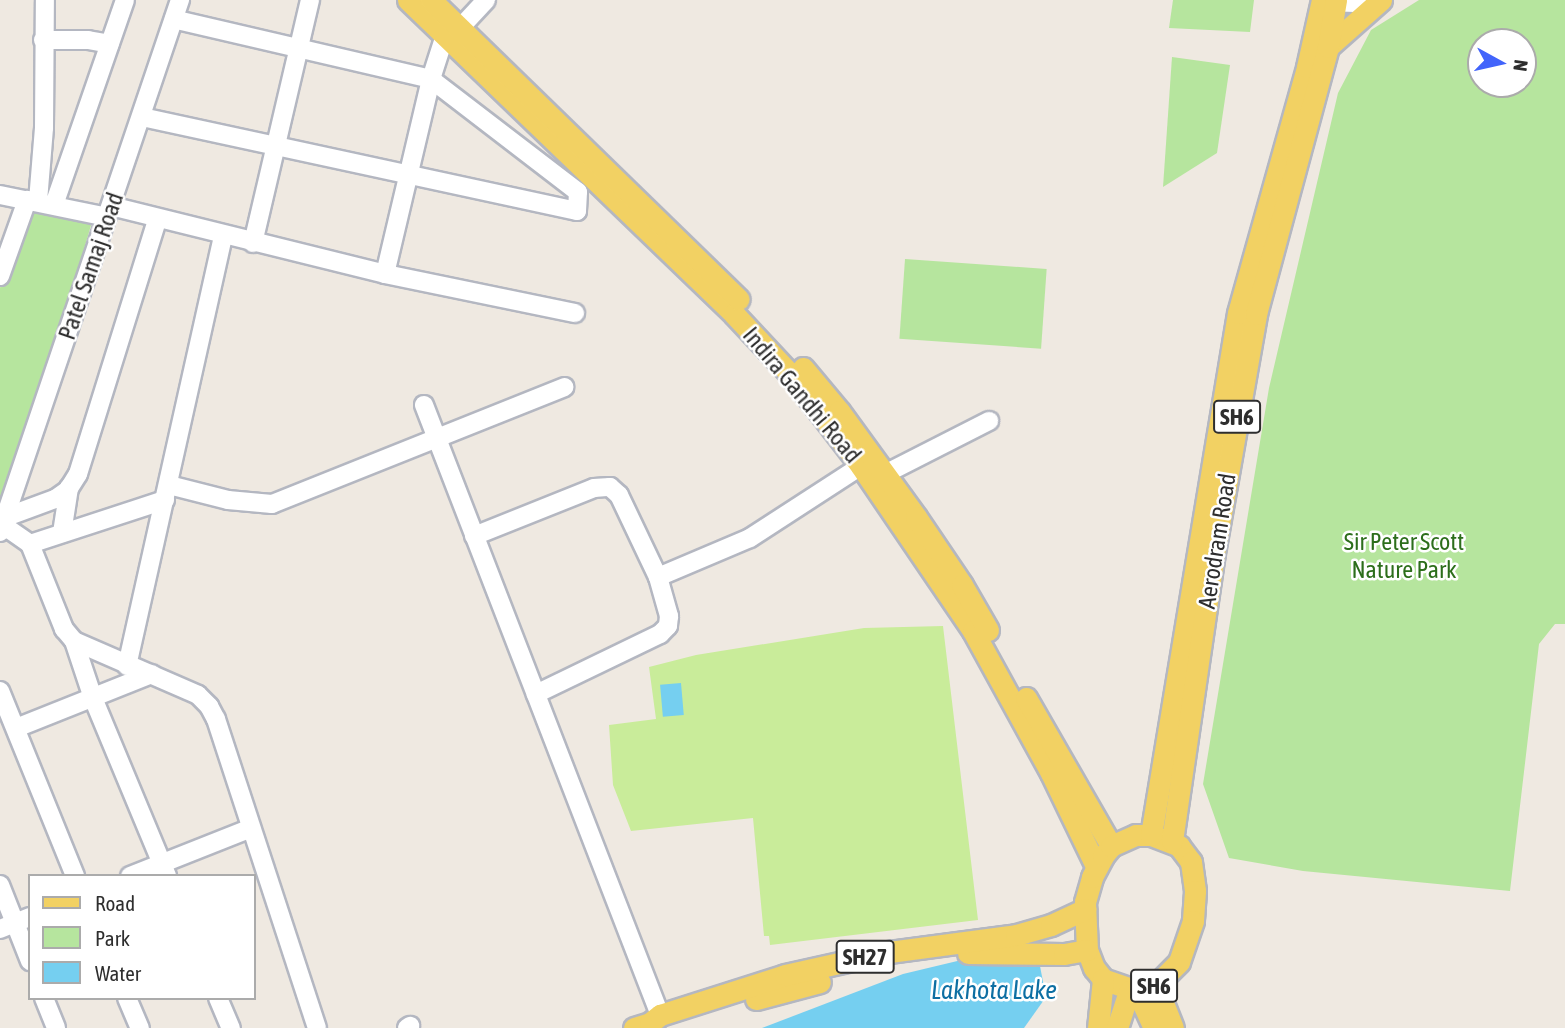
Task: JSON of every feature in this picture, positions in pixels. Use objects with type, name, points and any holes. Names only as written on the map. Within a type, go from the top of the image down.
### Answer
[{"type":"main road","name":"Indira Gandhi Road","points":[[408,0],[452,32],[778,339],[839,411],[962,585],[1111,846]]},
{"type":"main road","name":"Indira Gandhi Road","points":[[431,0],[452,32],[786,369],[861,466],[973,631],[1051,773],[1097,866]]},
{"type":"main road","points":[[1328,47],[1381,0]]},
{"type":"main road","name":"Aerodram Road","points":[[1172,841],[1214,553],[1256,314],[1328,47],[1329,1]]},
{"type":"main road","name":"Aerodram Road","points":[[1151,835],[1238,313],[1307,67],[1329,1]]},
{"type":"main road","points":[[1111,846],[1124,838],[1151,835],[1172,841]]},
{"type":"main road","name":"SH6","points":[[1141,989],[1179,962],[1193,921],[1195,876],[1185,852],[1172,841]]},
{"type":"main road","name":"SH6","points":[[1111,846],[1097,866],[1085,909],[1087,950],[1094,968],[1103,979],[1141,989],[1173,1028]]},
{"type":"main road","name":"SH27","points":[[648,1022],[785,975],[889,951],[1016,935],[1051,925],[1085,909]]},
{"type":"main road","name":"SH27","points":[[648,1022],[663,1026],[885,966],[973,952],[1064,954],[1087,950]]},
{"type":"main road","points":[[1098,1028],[1103,979]]},
{"type":"main road","points":[[1116,1028],[1141,989]]},
{"type":"main road","name":"SH6","points":[[1141,989],[1154,1028]]},
{"type":"street","points":[[40,202],[44,128],[45,0]]},
{"type":"street","points":[[0,276],[40,202],[110,44],[125,0]]},
{"type":"street","name":"Patel Samaj Road","points":[[2,524],[180,0]]},
{"type":"street","points":[[253,243],[310,0]]},
{"type":"street","points":[[385,274],[430,79],[452,32],[486,0]]},
{"type":"street","points":[[1329,1],[1369,0]]},
{"type":"street","points":[[142,117],[578,211],[578,192],[430,79],[174,19]]},
{"type":"street","points":[[43,40],[88,40],[110,44]]},
{"type":"street","points":[[0,195],[157,220],[385,274],[575,313]]},
{"type":"street","points":[[62,533],[69,488],[78,474],[157,220]]},
{"type":"street","points":[[127,666],[223,236]]},
{"type":"street","points":[[30,544],[167,492],[272,504],[565,387]]},
{"type":"street","points":[[424,405],[536,694],[648,1022]]},
{"type":"street","points":[[885,474],[989,421]]},
{"type":"street","points":[[658,577],[750,538],[861,466]]},
{"type":"street","points":[[474,536],[594,488],[610,487],[619,495],[658,577],[669,616],[668,626],[660,634],[536,694]]},
{"type":"street","points":[[69,488],[42,505],[2,524],[30,544],[64,629],[74,640],[127,666],[198,695],[209,706],[317,1028]]},
{"type":"street","points":[[74,640],[93,698],[164,870]]},
{"type":"street","points":[[16,728],[152,674]]},
{"type":"street","points":[[0,691],[74,874]]},
{"type":"street","points":[[141,874],[164,870],[251,828]]},
{"type":"street","points":[[0,885],[28,956]]},
{"type":"street","points":[[45,1000],[56,1028]]},
{"type":"street","points":[[128,1000],[140,1028]]},
{"type":"street","points":[[219,1000],[231,1028]]},
{"type":"green space","points":[[1173,0],[1254,0],[1250,32],[1169,28]]},
{"type":"green space","name":"Sir Peter Scott Nature Park","points":[[1419,0],[1565,0],[1565,624],[1555,624],[1539,644],[1510,891],[1303,871],[1229,858],[1203,784],[1269,388],[1338,93],[1371,30]]},
{"type":"green space","points":[[1172,57],[1230,65],[1217,153],[1163,187]]},
{"type":"green space","points":[[27,207],[92,222],[9,505],[0,505],[0,288]]},
{"type":"green space","points":[[905,259],[1047,269],[1041,349],[899,339]]},
{"type":"green space","points":[[943,626],[978,920],[770,945],[769,936],[764,936],[753,818],[631,831],[613,785],[609,725],[656,719],[649,667],[696,655],[864,628]]},
{"type":"water","points":[[681,683],[684,715],[663,717],[660,685]]},
{"type":"water","name":"Lakhota Lake","points":[[995,952],[1039,961],[1046,997],[1024,1028],[762,1028],[903,974]]}]
